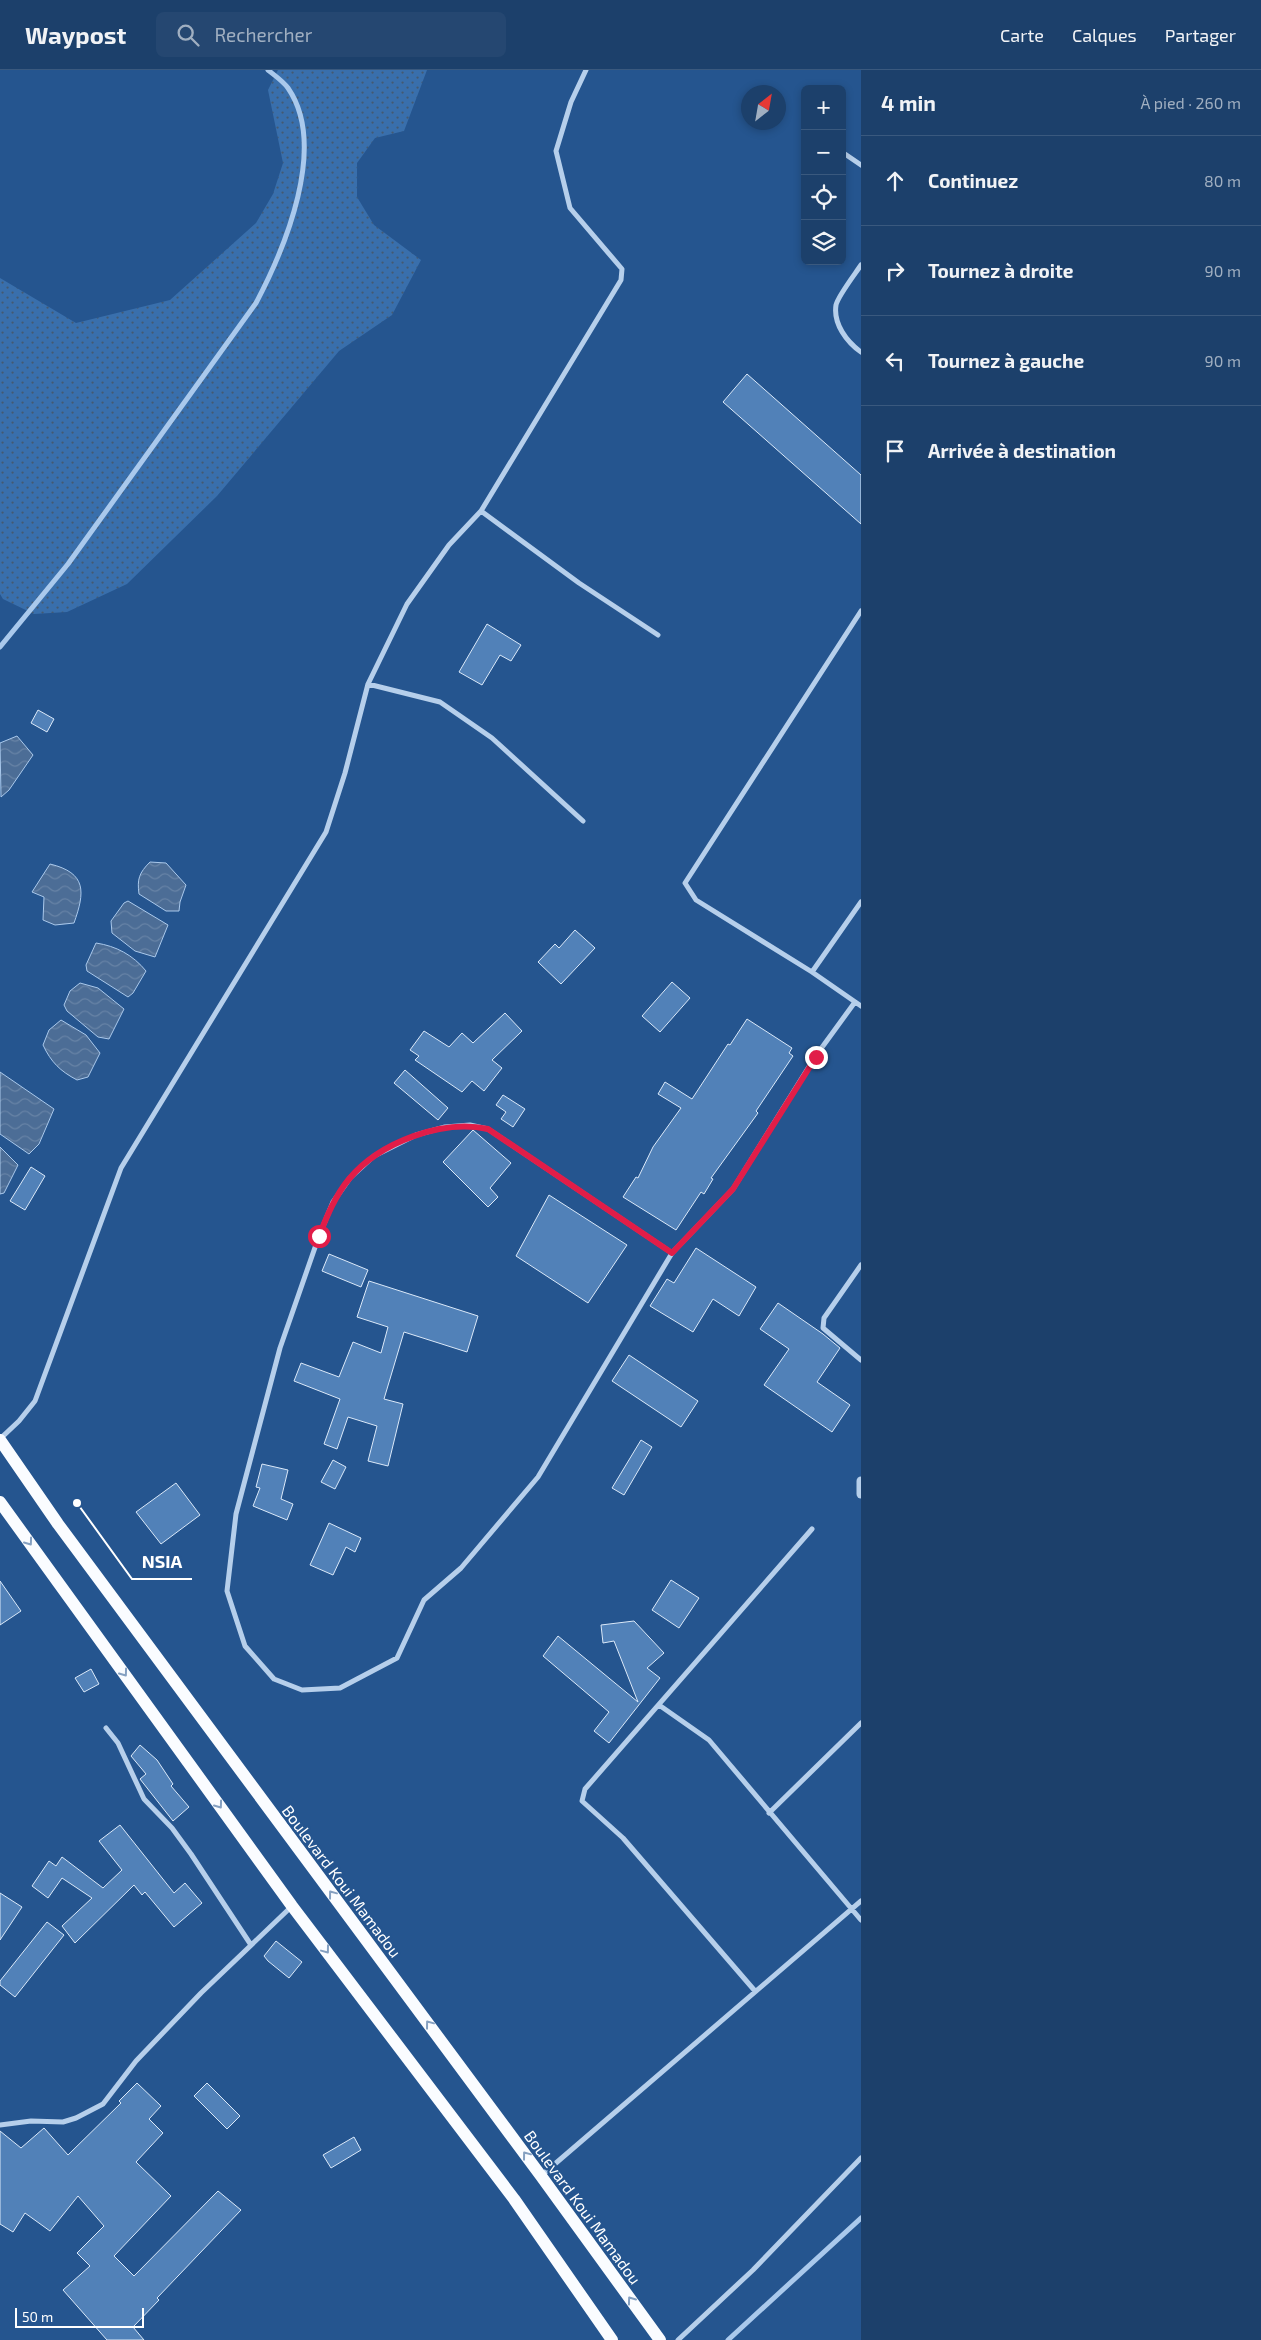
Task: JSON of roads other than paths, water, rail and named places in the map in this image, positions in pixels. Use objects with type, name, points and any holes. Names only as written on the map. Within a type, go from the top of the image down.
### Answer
[{"type":"main road","name":"Boulevard Koui Mamadou","points":[[0,1440],[58,1524],[189,1703],[541,2176],[660,2340]]},
{"type":"main road","points":[[0,1502],[292,1906],[514,2199],[612,2340]]},
{"type":"street","points":[[0,1440],[35,1401],[121,1168],[326,832],[345,773],[368,684],[407,604],[448,545],[481,511],[621,280],[622,269],[570,208],[556,151],[570,102],[586,70]]},
{"type":"street","points":[[846,155],[861,165]]},
{"type":"street","points":[[861,265],[836,305],[838,324],[850,345],[861,352]]},
{"type":"street","points":[[481,511],[579,583],[658,635]]},
{"type":"street","points":[[861,611],[684,883],[696,900],[812,972],[861,1006]]},
{"type":"street","points":[[368,684],[440,702],[492,738],[582,821]]},
{"type":"street","points":[[812,972],[861,902]]},
{"type":"street","points":[[672,1253],[488,1129],[470,1125],[444,1127],[416,1135],[374,1156],[350,1178],[333,1202],[284,1338],[236,1514],[227,1591],[245,1646],[274,1679],[302,1690],[340,1688],[397,1658],[424,1600],[461,1568],[538,1478],[672,1253],[733,1189],[816,1057],[855,1002]]},
{"type":"street","points":[[861,1266],[824,1318],[823,1328],[861,1360]]},
{"type":"street","points":[[755,1991],[623,1838],[582,1801],[585,1789],[812,1530]]},
{"type":"street","points":[[659,1705],[708,1740],[861,1920]]},
{"type":"street","points":[[769,1813],[861,1723]]},
{"type":"street","points":[[106,1728],[118,1743],[144,1800],[172,1828],[251,1945]]},
{"type":"street","points":[[541,2176],[861,1901]]},
{"type":"street","points":[[0,2125],[31,2121],[63,2122],[76,2118],[103,2104],[136,2061],[201,1993],[292,1906]]},
{"type":"street","points":[[678,2340],[754,2270],[861,2158]]},
{"type":"water","points":[[17,736],[33,755],[9,790],[1,797],[0,743]]},
{"type":"water","points":[[150,862],[166,863],[186,885],[179,911],[166,911],[139,894],[138,884],[140,876]]},
{"type":"water","points":[[50,864],[71,873],[77,878],[80,885],[80,902],[74,923],[55,925],[43,920],[44,897],[32,892]]},
{"type":"water","points":[[128,901],[168,925],[155,957],[135,951],[112,933],[111,921],[124,903]]},
{"type":"water","points":[[96,943],[124,952],[136,960],[146,971],[133,993],[128,997],[87,971],[86,965]]},
{"type":"water","points":[[80,983],[98,988],[124,1009],[109,1039],[98,1037],[67,1011],[64,1005],[70,991]]},
{"type":"water","points":[[61,1020],[86,1035],[100,1053],[88,1077],[77,1080],[66,1073],[57,1066],[43,1045],[49,1030]]},
{"type":"water","points":[[0,1072],[54,1109],[39,1144],[29,1154],[0,1134]]},
{"type":"water","points":[[0,1147],[18,1165],[4,1193],[0,1194]]},
{"type":"waterway","points":[[0,647],[68,564],[256,303],[267,280],[279,254],[298,197],[303,167],[304,138],[299,112],[288,88],[268,70]]},
{"type":"waterway","points":[[728,2340],[861,2218]]},
{"type":"place","name":"NSIA","points":[[77,1503]]}]
